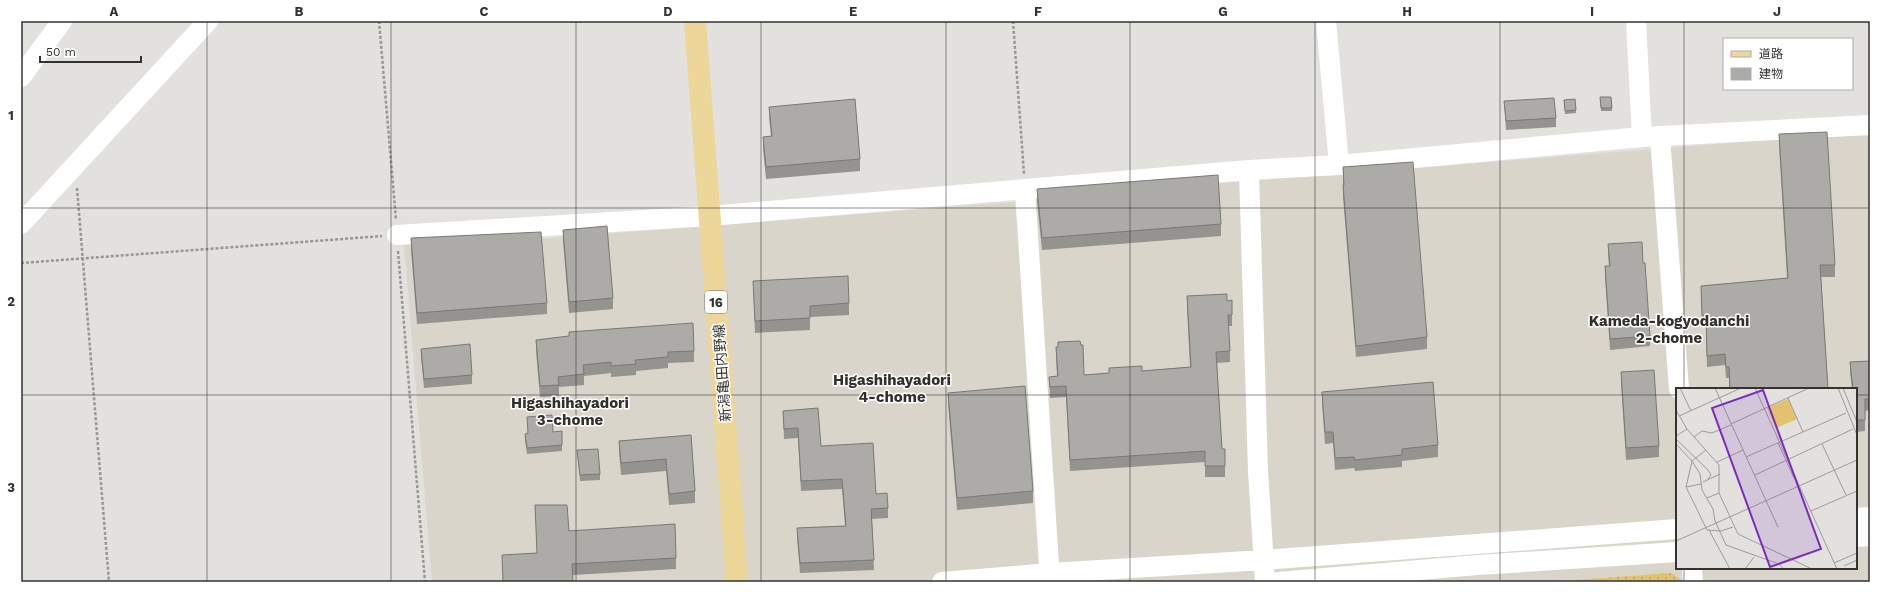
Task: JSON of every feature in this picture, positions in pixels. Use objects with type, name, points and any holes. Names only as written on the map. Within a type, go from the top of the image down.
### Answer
[{"type":"main road","name":"新潟亀田内野線","points":[[695,21],[737,582]]},
{"type":"street","points":[[21,77],[62,21]]},
{"type":"street","points":[[21,224],[208,21]]},
{"type":"street","points":[[1326,21],[1339,166]]},
{"type":"street","points":[[1636,21],[1680,388]]},
{"type":"street","points":[[397,235],[710,216],[1249,170],[1339,166],[1651,137],[1870,125]]},
{"type":"street","points":[[1249,170],[1258,471],[1265,582]]},
{"type":"street","points":[[1025,189],[1050,577]]},
{"type":"street","points":[[1857,518],[1870,517]]},
{"type":"street","points":[[942,582],[1050,577],[1676,529]]},
{"type":"street","points":[[1857,537],[1870,536]]},
{"type":"street","points":[[1278,582],[1478,565],[1676,552]]},
{"type":"street","points":[[1692,569],[1693,582]]},
{"type":"path","points":[[379,21],[426,582]]},
{"type":"path","points":[[1013,21],[1025,189]]},
{"type":"path","points":[[75,166],[84,259],[109,582]]},
{"type":"path","points":[[21,263],[397,235]]},
{"type":"shaded area","points":[[1870,132],[1870,582],[1060,582],[1033,198]]},
{"type":"shaded area","points":[[1015,202],[1045,582],[432,582],[404,244],[551,238]]},
{"type":"shaded area","points":[[1671,573],[1681,580],[1681,582],[1548,582]]},
{"type":"building","points":[[1600,97],[1611,97],[1612,108],[1601,108]]},
{"type":"building","points":[[1554,98],[1556,118],[1506,121],[1504,101]]},
{"type":"building","points":[[855,99],[860,159],[766,167],[763,137],[772,136],[769,107]]},
{"type":"building","points":[[1575,99],[1576,110],[1565,111],[1564,100]]},
{"type":"building","points":[[1827,132],[1835,265],[1820,265],[1828,388],[1730,388],[1729,367],[1726,367],[1725,354],[1707,356],[1706,315],[1702,315],[1701,286],[1788,278],[1779,134]]},
{"type":"building","points":[[1413,162],[1427,337],[1356,346],[1343,185],[1343,167]]},
{"type":"building","points":[[1218,175],[1221,224],[1042,238],[1037,189]]},
{"type":"building","points":[[607,226],[613,298],[569,302],[563,230]]},
{"type":"building","points":[[541,232],[547,303],[417,313],[411,238]]},
{"type":"building","points":[[1642,242],[1643,263],[1645,263],[1650,336],[1610,339],[1605,266],[1610,266],[1608,244]]},
{"type":"building","points":[[848,276],[849,303],[810,306],[810,318],[755,321],[753,281]]},
{"type":"building","points":[[1227,294],[1227,301],[1232,300],[1232,315],[1228,315],[1230,351],[1216,352],[1222,449],[1225,449],[1225,466],[1205,466],[1205,451],[1070,460],[1066,386],[1050,387],[1049,377],[1058,376],[1056,347],[1058,347],[1058,342],[1080,341],[1081,345],[1083,345],[1084,375],[1109,373],[1109,368],[1142,366],[1142,371],[1191,367],[1187,296]]},
{"type":"building","points":[[693,323],[694,351],[668,352],[668,357],[635,360],[636,364],[611,366],[611,362],[583,365],[584,374],[558,377],[559,385],[540,386],[536,340],[569,336],[569,332]]},
{"type":"building","points":[[470,344],[472,375],[424,379],[421,349]]},
{"type":"building","points":[[1870,361],[1870,399],[1865,399],[1865,420],[1857,420],[1857,388],[1853,388],[1850,362]]},
{"type":"building","points":[[1654,370],[1659,446],[1626,448],[1621,372]]},
{"type":"building","points":[[1433,382],[1438,445],[1402,449],[1402,455],[1355,460],[1354,457],[1335,458],[1333,432],[1325,432],[1322,392]]},
{"type":"building","points":[[1025,386],[1033,491],[957,498],[948,393]]},
{"type":"building","points":[[818,408],[821,446],[873,443],[876,494],[887,493],[888,508],[871,509],[874,560],[800,563],[797,528],[846,526],[842,479],[801,481],[798,428],[784,429],[783,411]]},
{"type":"building","points":[[552,415],[553,432],[562,431],[562,445],[527,448],[525,434],[528,433],[527,417]]},
{"type":"building","points":[[691,435],[695,491],[669,494],[666,459],[621,463],[619,441]]},
{"type":"building","points":[[598,449],[600,474],[580,475],[577,450]]},
{"type":"building","points":[[535,505],[567,505],[569,531],[675,524],[676,558],[572,564],[573,582],[503,582],[502,555],[537,553]]},
{"type":"district","name":"Kameda-kogyodanchi 2-chome","points":[[1669,330]]},
{"type":"district","name":"Higashihayadori 4-chome","points":[[892,388]]},
{"type":"district","name":"Higashihayadori 3-chome","points":[[570,412]]}]
